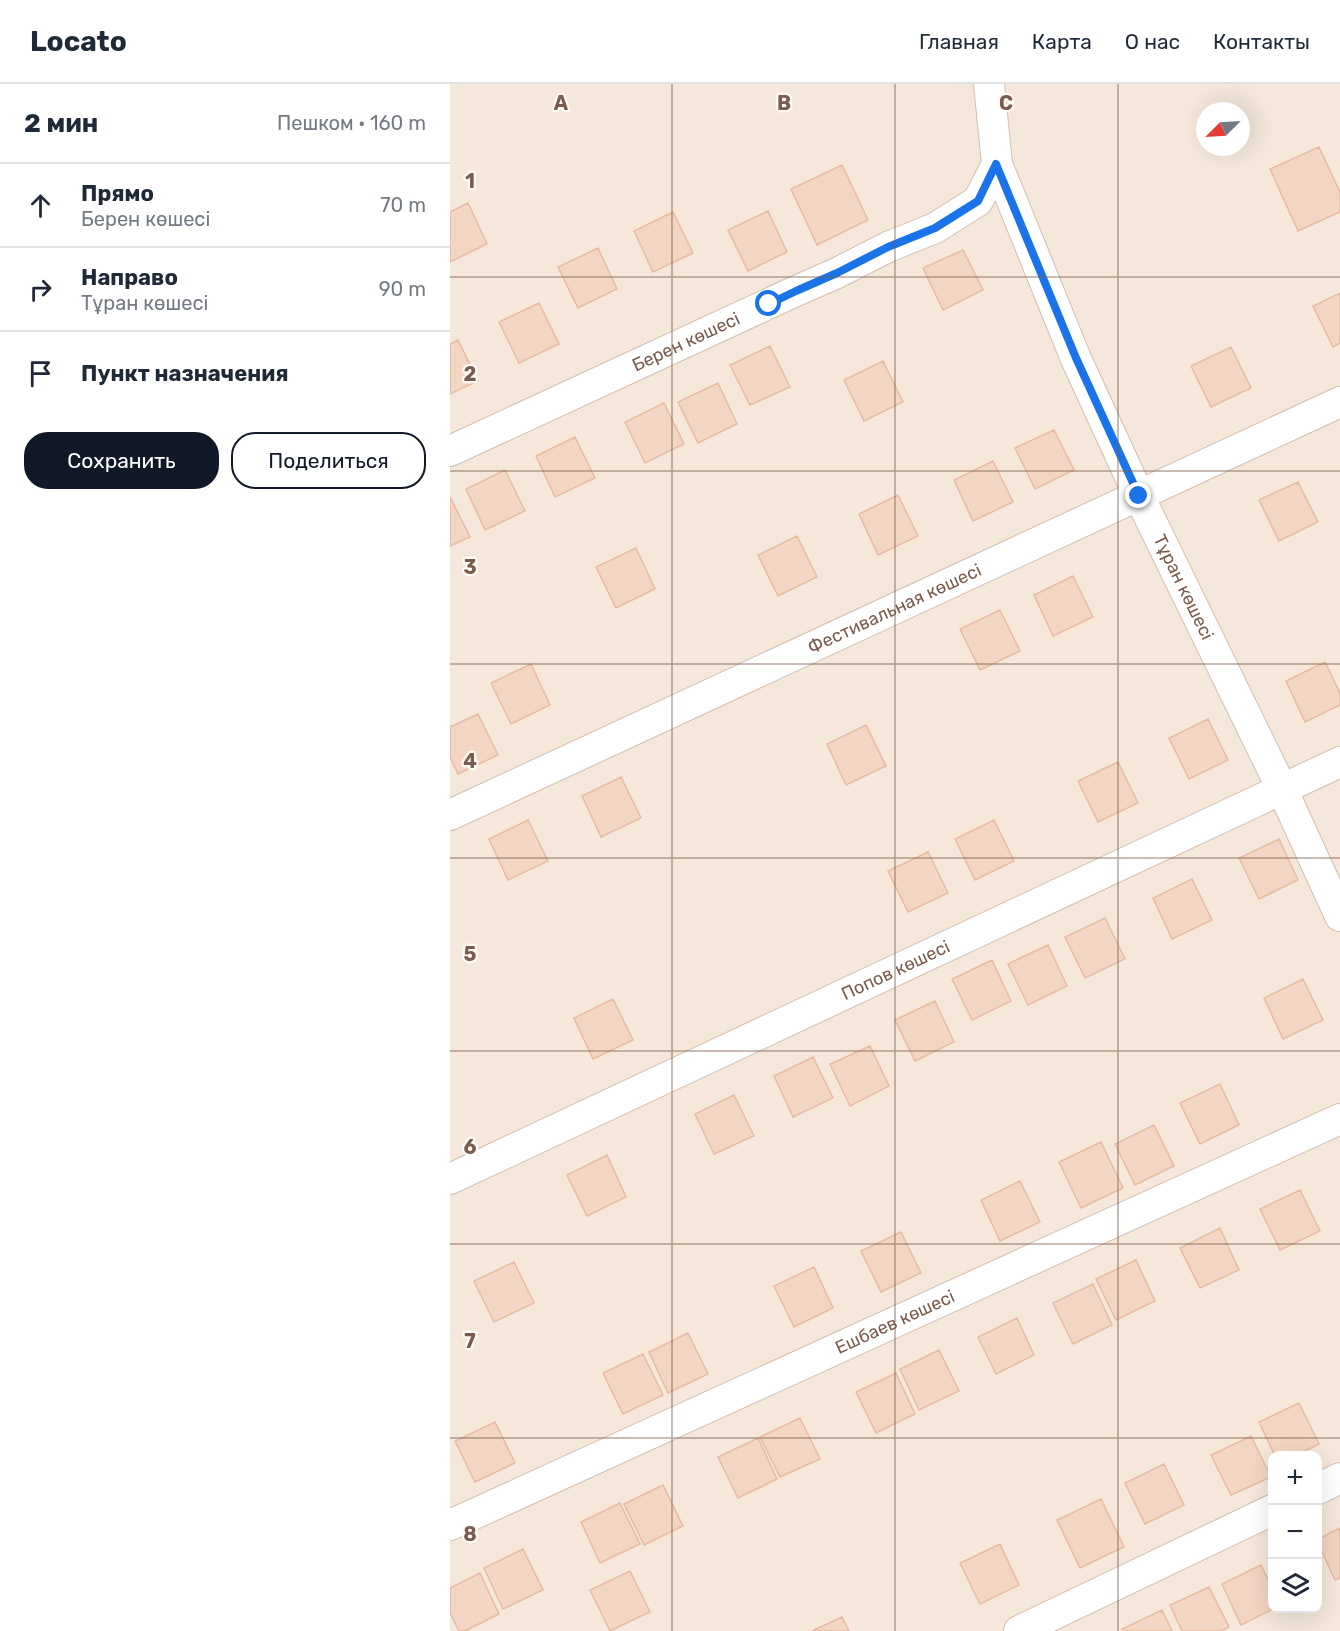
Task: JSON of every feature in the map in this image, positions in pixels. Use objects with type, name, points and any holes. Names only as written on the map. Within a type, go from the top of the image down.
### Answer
[{"type":"street","name":"Тұран көшесі","points":[[989,84],[996,164],[1076,358],[1139,496],[1282,789],[1340,916]]},
{"type":"street","name":"Берен көшесі","points":[[450,451],[837,273],[888,247],[935,228],[978,201],[996,164]]},
{"type":"street","name":"Фестивальная көшесі","points":[[450,815],[1340,402]]},
{"type":"street","name":"Попов көшесі","points":[[450,1179],[1340,762]]},
{"type":"street","name":"Ешбаев көшесі","points":[[450,1525],[1340,1119]]},
{"type":"street","points":[[1322,1487],[1340,1478]]},
{"type":"street","points":[[1019,1631],[1268,1512]]},
{"type":"shaded area","points":[[450,84],[1340,84],[1340,1631],[450,1631]]},
{"type":"building","points":[[1319,147],[1340,192],[1340,212],[1298,231],[1270,169]]},
{"type":"building","points":[[842,165],[868,220],[817,245],[791,189]]},
{"type":"building","points":[[468,203],[487,244],[450,262],[450,212]]},
{"type":"building","points":[[768,211],[787,252],[748,271],[728,230]]},
{"type":"building","points":[[673,212],[693,253],[653,272],[634,231]]},
{"type":"building","points":[[598,248],[617,289],[578,308],[558,267]]},
{"type":"building","points":[[963,250],[983,290],[943,310],[923,268]]},
{"type":"building","points":[[1340,293],[1340,343],[1333,347],[1313,306]]},
{"type":"building","points":[[539,303],[559,344],[519,363],[499,322]]},
{"type":"building","points":[[458,340],[478,381],[450,394],[450,344]]},
{"type":"building","points":[[770,346],[790,387],[750,405],[730,365]]},
{"type":"building","points":[[1231,347],[1251,388],[1211,407],[1191,366]]},
{"type":"building","points":[[883,361],[903,402],[864,421],[844,380]]},
{"type":"building","points":[[718,383],[737,424],[698,443],[678,402]]},
{"type":"building","points":[[664,403],[684,444],[645,463],[625,422]]},
{"type":"building","points":[[1054,430],[1074,470],[1035,489],[1015,448]]},
{"type":"building","points":[[575,437],[595,478],[555,497],[536,456]]},
{"type":"building","points":[[993,461],[1013,502],[973,521],[954,480]]},
{"type":"building","points":[[505,470],[525,511],[485,530],[466,489]]},
{"type":"building","points":[[1298,482],[1318,522],[1279,541],[1259,500]]},
{"type":"building","points":[[898,495],[918,536],[878,555],[859,514]]},
{"type":"building","points":[[450,497],[470,537],[450,546]]},
{"type":"building","points":[[797,536],[817,577],[778,596],[758,555]]},
{"type":"building","points":[[636,548],[655,589],[616,608],[596,567]]},
{"type":"building","points":[[1073,576],[1093,617],[1053,636],[1034,595]]},
{"type":"building","points":[[1000,610],[1020,651],[980,670],[960,629]]},
{"type":"building","points":[[1325,662],[1340,693],[1340,705],[1305,722],[1286,681]]},
{"type":"building","points":[[531,664],[550,705],[511,724],[491,683]]},
{"type":"building","points":[[478,714],[498,755],[458,774],[450,757],[450,727]]},
{"type":"building","points":[[1208,719],[1228,760],[1189,779],[1169,738]]},
{"type":"building","points":[[866,725],[886,766],[846,785],[827,744]]},
{"type":"building","points":[[1118,762],[1138,803],[1098,822],[1078,781]]},
{"type":"building","points":[[621,777],[641,818],[601,837],[582,796]]},
{"type":"building","points":[[528,820],[548,861],[508,880],[489,839]]},
{"type":"building","points":[[994,820],[1014,861],[975,880],[955,839]]},
{"type":"building","points":[[1279,839],[1298,880],[1259,899],[1239,858]]},
{"type":"building","points":[[928,852],[948,893],[908,912],[888,871]]},
{"type":"building","points":[[1192,879],[1212,920],[1172,939],[1153,898]]},
{"type":"building","points":[[1105,918],[1125,959],[1085,978],[1065,937]]},
{"type":"building","points":[[1048,945],[1067,986],[1028,1005],[1008,964]]},
{"type":"building","points":[[992,960],[1011,1001],[972,1020],[952,979]]},
{"type":"building","points":[[1303,979],[1323,1020],[1283,1039],[1264,998]]},
{"type":"building","points":[[613,999],[633,1040],[593,1059],[574,1018]]},
{"type":"building","points":[[935,1001],[954,1042],[915,1061],[895,1020]]},
{"type":"building","points":[[870,1046],[889,1086],[850,1106],[830,1064]]},
{"type":"building","points":[[813,1057],[833,1098],[793,1117],[774,1076]]},
{"type":"building","points":[[1220,1084],[1239,1125],[1200,1144],[1180,1103]]},
{"type":"building","points":[[734,1095],[754,1136],[714,1154],[695,1114]]},
{"type":"building","points":[[1154,1125],[1174,1166],[1135,1185],[1115,1144]]},
{"type":"building","points":[[1101,1142],[1123,1188],[1081,1208],[1059,1162]]},
{"type":"building","points":[[607,1155],[626,1197],[587,1216],[567,1175]]},
{"type":"building","points":[[1020,1181],[1040,1222],[1000,1241],[981,1200]]},
{"type":"building","points":[[1300,1190],[1320,1231],[1280,1250],[1260,1209]]},
{"type":"building","points":[[1220,1228],[1239,1270],[1200,1288],[1180,1248]]},
{"type":"building","points":[[901,1232],[921,1273],[881,1292],[861,1251]]},
{"type":"building","points":[[1136,1260],[1155,1301],[1116,1320],[1096,1279]]},
{"type":"building","points":[[514,1262],[534,1303],[494,1322],[474,1281]]},
{"type":"building","points":[[814,1267],[833,1308],[794,1327],[774,1286]]},
{"type":"building","points":[[1093,1284],[1112,1325],[1073,1344],[1053,1303]]},
{"type":"building","points":[[1017,1318],[1034,1355],[996,1374],[978,1337]]},
{"type":"building","points":[[688,1333],[708,1374],[668,1393],[649,1352]]},
{"type":"building","points":[[939,1350],[959,1391],[919,1410],[900,1369]]},
{"type":"building","points":[[643,1354],[663,1395],[623,1414],[603,1373]]},
{"type":"building","points":[[896,1373],[915,1414],[876,1433],[856,1392]]},
{"type":"building","points":[[1299,1403],[1319,1444],[1305,1451],[1273,1451],[1259,1422]]},
{"type":"building","points":[[800,1418],[820,1459],[780,1477],[760,1437]]},
{"type":"building","points":[[495,1422],[515,1463],[475,1482],[455,1441]]},
{"type":"building","points":[[1251,1436],[1268,1471],[1268,1478],[1231,1495],[1211,1455]]},
{"type":"building","points":[[758,1438],[777,1479],[738,1498],[718,1457]]},
{"type":"building","points":[[1164,1464],[1184,1505],[1145,1524],[1125,1483]]},
{"type":"building","points":[[663,1485],[683,1526],[644,1545],[624,1504]]},
{"type":"building","points":[[1101,1499],[1124,1547],[1080,1568],[1057,1520]]},
{"type":"building","points":[[620,1503],[640,1544],[600,1563],[581,1522]]},
{"type":"building","points":[[1340,1528],[1340,1578],[1335,1580],[1322,1552],[1322,1537]]},
{"type":"building","points":[[1000,1544],[1019,1585],[980,1604],[960,1563]]},
{"type":"building","points":[[523,1549],[543,1590],[503,1609],[484,1568]]},
{"type":"building","points":[[1261,1565],[1268,1580],[1268,1612],[1241,1625],[1222,1584]]},
{"type":"building","points":[[630,1571],[650,1612],[610,1631],[590,1590]]},
{"type":"building","points":[[480,1573],[499,1614],[465,1631],[459,1631],[450,1613],[450,1588]]},
{"type":"building","points":[[1209,1587],[1229,1627],[1221,1631],[1182,1631],[1170,1605]]},
{"type":"building","points":[[1162,1610],[1172,1631],[1123,1631],[1122,1629]]},
{"type":"building","points":[[842,1617],[849,1631],[812,1631]]},
{"type":"route","points":[[769,304],[888,247],[935,228],[978,201],[996,164],[1076,358],[1139,496]]}]
